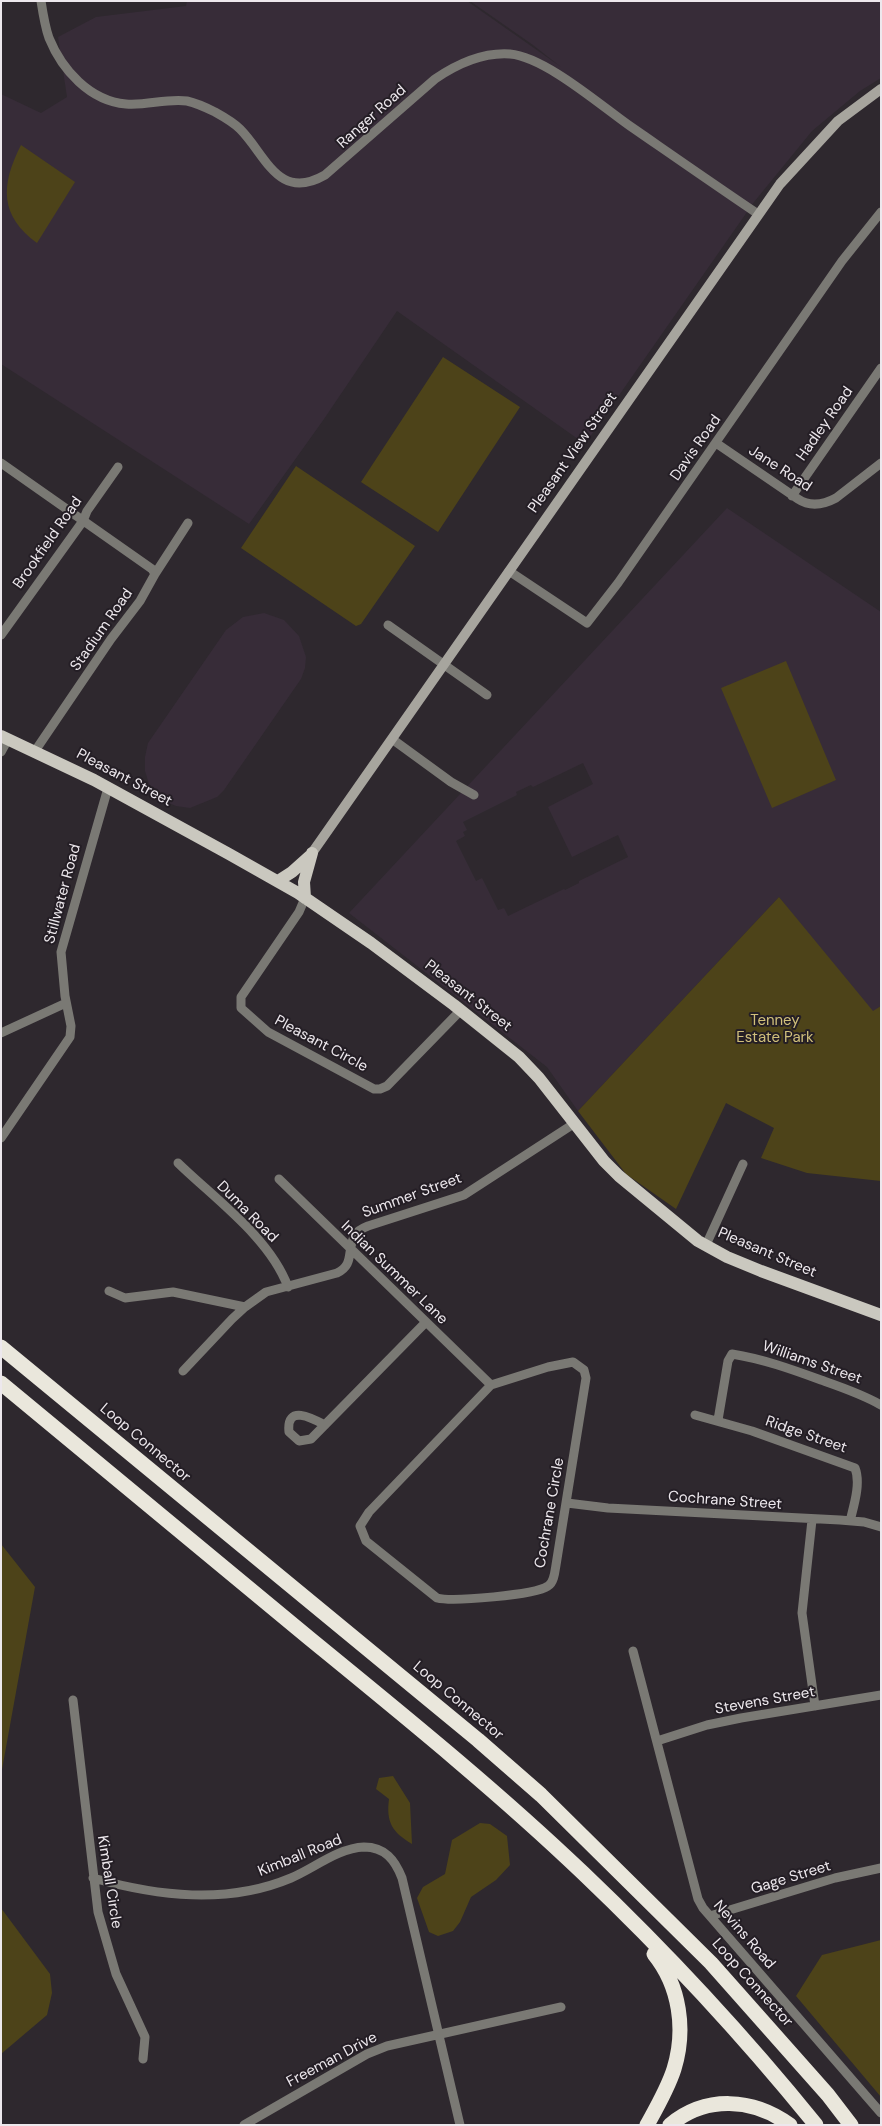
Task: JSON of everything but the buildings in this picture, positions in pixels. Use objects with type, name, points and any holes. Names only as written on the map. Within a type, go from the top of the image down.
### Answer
[{"type":"highway","name":"Loop Connector","points":[[1,1347],[463,1728],[541,1795],[711,1963],[828,2095],[851,2125]]},
{"type":"highway","points":[[1,1383],[445,1750],[582,1872],[733,2027],[816,2125]]},
{"type":"highway","points":[[582,1872],[655,1956],[669,1978],[676,1999],[680,2032],[676,2064],[647,2125]]},
{"type":"highway","points":[[670,2125],[695,2109],[722,2103],[756,2106],[772,2113],[790,2125]]},
{"type":"main road","name":"Pleasant Street","points":[[5,738],[108,788],[278,881],[371,944],[461,1010],[525,1063],[540,1078],[604,1161],[670,1220],[706,1245],[761,1272],[881,1315]]},
{"type":"main road","points":[[278,881],[292,872],[312,853]]},
{"type":"main road","points":[[305,898],[304,882],[312,853]]},
{"type":"street","name":"Ranger Road","points":[[41,1],[49,37],[54,49],[70,72],[88,89],[108,99],[126,104],[187,101],[215,112],[240,128],[265,164],[274,172],[290,181],[302,184],[314,181],[325,175],[435,79],[452,68],[478,58],[510,54],[526,58],[562,78],[758,214]]},
{"type":"street","name":"Pleasant View Street","points":[[312,853],[758,214],[786,177],[821,138],[849,112],[881,89]]},
{"type":"street","name":"Davis Road","points":[[509,571],[587,623],[618,583],[842,261],[881,212]]},
{"type":"street","name":"Hadley Road","points":[[792,496],[881,368]]},
{"type":"street","name":"Jane Road","points":[[716,443],[792,496],[805,504],[813,505],[828,502],[881,463]]},
{"type":"street","points":[[1,463],[152,569],[154,574]]},
{"type":"street","name":"Brookfield Road","points":[[1,634],[83,521],[87,511],[118,467]]},
{"type":"street","name":"Stadium Road","points":[[35,751],[111,639],[140,600],[154,574],[188,523]]},
{"type":"street","points":[[388,625],[487,695]]},
{"type":"street","points":[[1,752],[5,738]]},
{"type":"street","points":[[392,739],[451,782],[474,795]]},
{"type":"street","name":"Stillwater Road","points":[[1,1138],[70,1037],[71,1026],[66,1004],[61,952],[108,788]]},
{"type":"street","name":"Pleasant Circle","points":[[305,898],[299,912],[241,997],[241,1008],[268,1032],[374,1088],[380,1089],[387,1086],[461,1010]]},
{"type":"street","points":[[1,1033],[66,1004]]},
{"type":"street","name":"Summer Street","points":[[183,1371],[245,1307],[266,1292],[344,1269],[349,1262],[350,1249],[355,1234],[368,1226],[464,1195],[575,1123]]},
{"type":"street","name":"Duma Road","points":[[178,1163],[260,1241],[278,1265],[288,1287]]},
{"type":"street","points":[[706,1245],[743,1164]]},
{"type":"street","name":"Indian Summer Lane","points":[[279,1179],[491,1385]]},
{"type":"street","points":[[109,1291],[126,1298],[173,1292],[245,1307]]},
{"type":"street","points":[[325,1425],[426,1322]]},
{"type":"street","name":"Williams Street","points":[[718,1420],[728,1361],[732,1354],[753,1357],[791,1369],[858,1393],[881,1405]]},
{"type":"street","name":"Cochrane Circle","points":[[573,1362],[584,1370],[586,1378],[567,1503],[551,1583],[548,1587],[537,1590],[467,1599],[446,1600],[437,1598],[366,1541],[360,1526],[369,1512],[491,1385],[548,1367],[573,1362]]},
{"type":"street","name":"Ridge Street","points":[[695,1415],[718,1420],[855,1468],[856,1490],[850,1521]]},
{"type":"street","name":"Cochrane Street","points":[[567,1503],[608,1508],[850,1521],[881,1527]]},
{"type":"street","points":[[812,1520],[802,1613],[815,1706]]},
{"type":"street","name":"Nevins Road","points":[[633,1651],[698,1899],[710,1916],[881,2113]]},
{"type":"street","name":"Stevens Street","points":[[657,1741],[716,1724],[881,1696]]},
{"type":"street","name":"Kimball Circle","points":[[73,1700],[98,1912],[108,1953],[145,2037],[142,2059]]},
{"type":"street","name":"Kimball Road","points":[[93,1878],[163,1894],[199,1895],[230,1893],[252,1890],[290,1879],[350,1850],[363,1847],[383,1852],[391,1857],[402,1878],[460,2125]]},
{"type":"street","name":"Gage Street","points":[[710,1916],[835,1878],[881,1868]]},
{"type":"street","name":"Freeman Drive","points":[[244,2125],[367,2054],[386,2046],[561,2007]]},
{"type":"shaded area","points":[[187,1],[467,1],[561,67],[470,1],[881,1],[881,78],[860,91],[812,131],[754,202],[585,444],[397,311],[324,419],[249,524],[1,364],[1,94],[41,113],[67,97],[58,37],[96,17],[186,6]]},
{"type":"shaded area","points":[[727,508],[881,612],[881,1008],[870,1014],[779,897],[578,1111],[547,1067],[349,913]],"holes":[[[583,763],[593,784],[548,807],[572,857],[618,835],[628,857],[565,890],[508,916],[504,908],[498,910],[482,878],[476,881],[456,841],[465,836],[463,832],[467,830],[463,822],[517,795],[516,792],[531,785],[533,787]]]},
{"type":"shaded area","points":[[264,613],[284,620],[299,636],[306,657],[301,679],[224,790],[217,797],[190,808],[176,806],[164,801],[149,784],[145,771],[148,743],[226,630],[243,617]]},
{"type":"green space","points":[[21,145],[75,182],[37,243],[16,222],[10,211],[7,199],[9,174]]},
{"type":"green space","points":[[443,357],[520,407],[438,532],[361,482]]},
{"type":"green space","points":[[296,466],[415,546],[361,624],[356,626],[241,548]]},
{"type":"green space","points":[[786,661],[836,780],[772,808],[721,688]]},
{"type":"green space","name":"Tenney Estate Park","points":[[779,897],[873,1011],[881,1006],[881,1181],[807,1173],[761,1158],[774,1128],[726,1103],[676,1209],[626,1174],[578,1111]]},
{"type":"green space","points":[[1,1544],[35,1587],[1,1775]]},
{"type":"green space","points":[[393,1776],[410,1803],[412,1844],[395,1831],[390,1820],[389,1799],[376,1789],[379,1778]]},
{"type":"green space","points":[[480,1823],[490,1824],[507,1836],[510,1865],[496,1880],[471,1897],[460,1922],[453,1931],[438,1936],[429,1932],[417,1898],[423,1887],[445,1874],[452,1840]]},
{"type":"green space","points":[[1,1908],[50,1974],[52,1993],[47,2015],[1,2054]]},
{"type":"green space","points":[[881,1940],[881,2097],[796,1996],[822,1955]]}]
